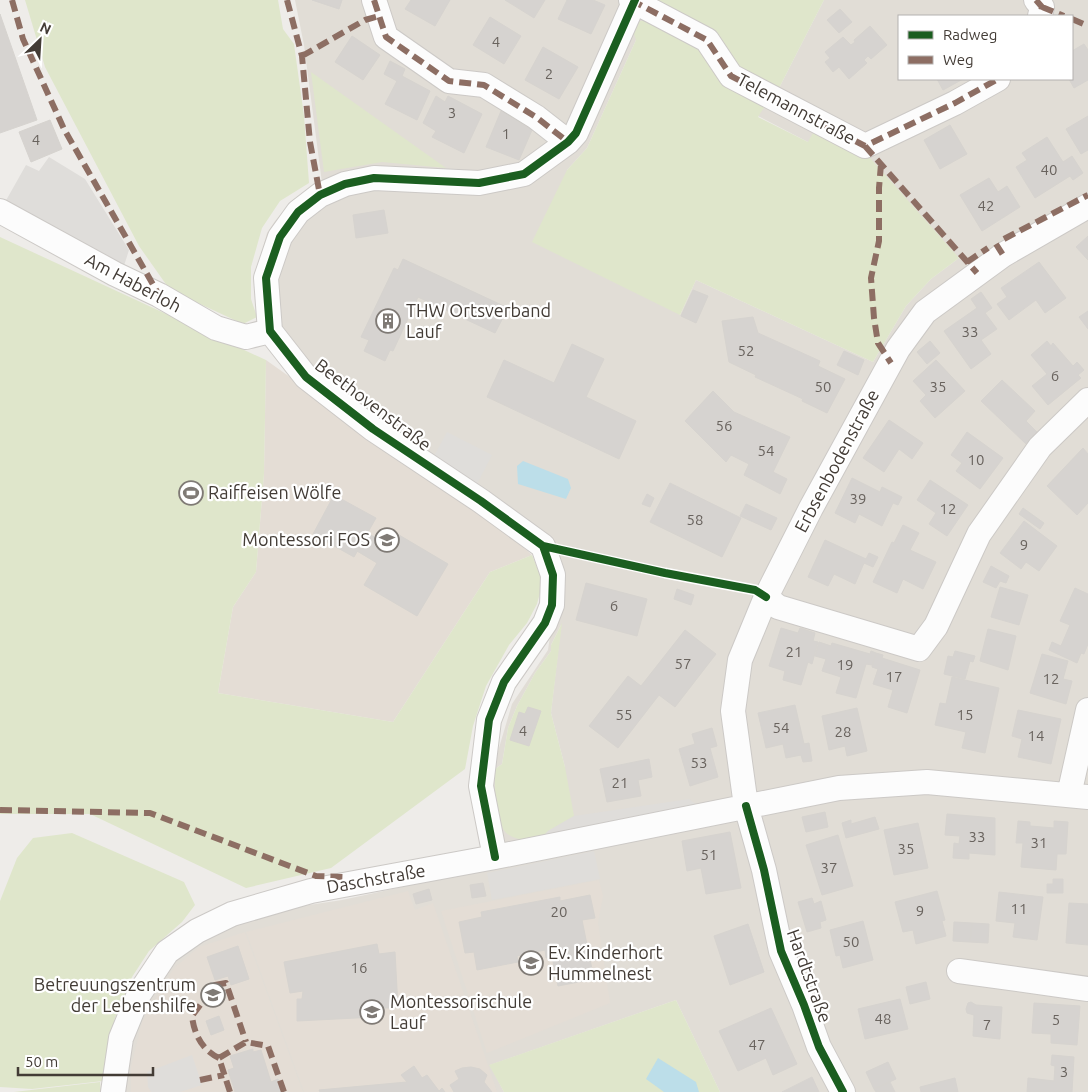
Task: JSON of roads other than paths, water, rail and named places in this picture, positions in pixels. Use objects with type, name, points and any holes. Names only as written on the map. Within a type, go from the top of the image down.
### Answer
[{"type":"street","points":[[374,0],[386,37],[449,81],[484,85],[536,117],[568,142]]},
{"type":"street","points":[[1036,0],[1042,7],[1040,15]]},
{"type":"street","points":[[270,331],[266,278],[280,237],[298,212],[320,195],[345,184],[374,178],[479,183],[524,174],[568,142],[576,133],[633,1]]},
{"type":"street","name":"Telemannstraße","points":[[633,1],[707,40],[731,76],[865,146],[955,103],[996,80]]},
{"type":"street","name":"Erbsenbodenstraße","points":[[746,806],[733,711],[740,660],[766,598],[811,508],[898,349],[925,312],[1009,251],[1088,206]]},
{"type":"street","name":"Am Haberloh","points":[[0,211],[115,274],[159,295],[216,328],[246,337],[270,331]]},
{"type":"street","name":"Beethovenstraße","points":[[270,331],[306,377],[373,430],[481,501],[543,546],[553,575],[552,605],[545,623],[504,682],[488,720],[481,786],[495,857]]},
{"type":"street","points":[[766,598],[778,607],[919,649],[936,626],[979,534],[1040,448],[1088,400]]},
{"type":"street","points":[[1078,796],[1088,710]]},
{"type":"street","name":"Daschstraße","points":[[113,1092],[121,1038],[139,994],[167,952],[197,931],[232,914],[311,891],[495,857],[839,788],[927,782],[1078,796]]},
{"type":"street","name":"Hardtstraße","points":[[746,806],[764,870],[781,951],[804,1005],[819,1047],[843,1092]]},
{"type":"street","points":[[959,971],[1088,989]]},
{"type":"water","points":[[523,461],[568,479],[571,488],[566,499],[518,484],[517,466]]},
{"type":"water","points":[[658,1058],[696,1082],[699,1092],[664,1092],[646,1079]]},
{"type":"place","name":"THW Ortsverband Lauf","points":[[388,321]]},
{"type":"place","name":"Raiffeisen Wölfe","points":[[191,493]]},
{"type":"place","name":"Montessori FOS","points":[[387,540]]},
{"type":"place","name":"Ev. Kinderhort Hummelnest","points":[[531,963]]},
{"type":"place","name":"Betreuungszentrum der Lebenshilfe","points":[[213,995]]},
{"type":"place","name":"Montessorischule Lauf","points":[[372,1012]]}]
